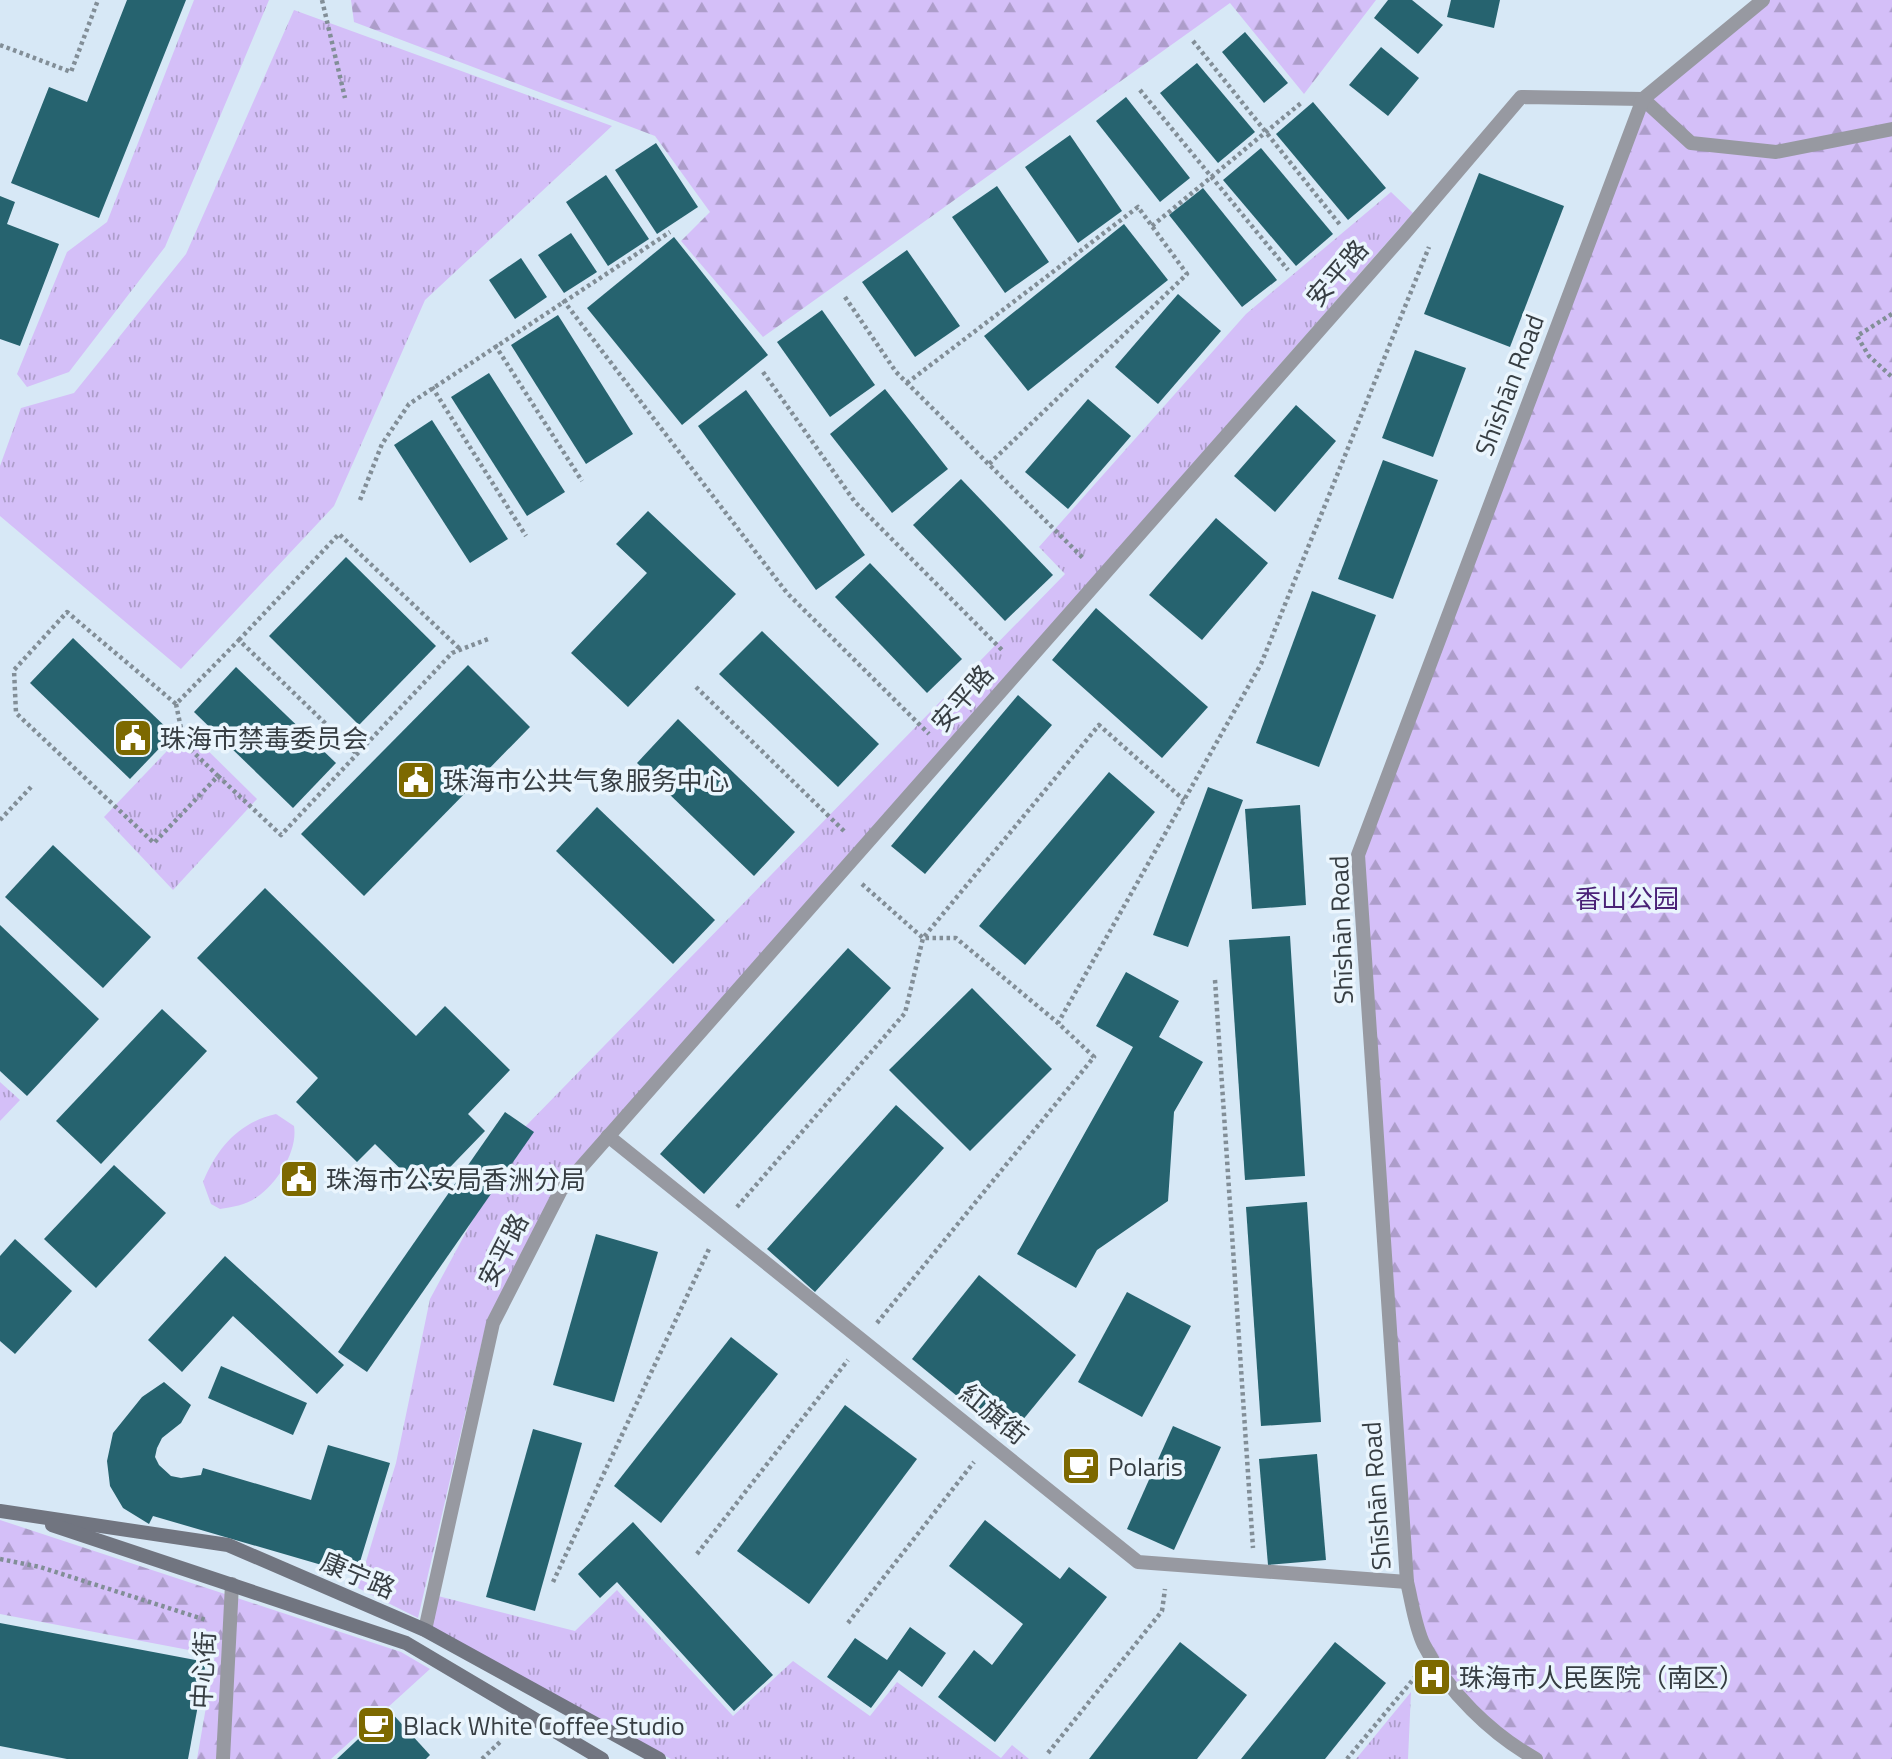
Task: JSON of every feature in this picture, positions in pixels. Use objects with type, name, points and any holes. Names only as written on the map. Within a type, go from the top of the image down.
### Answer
[{"type":"main road","name":"康宁路","points":[[5,1511],[228,1545],[425,1630],[659,1759]]},
{"type":"main road","name":"康宁路","points":[[5,1511],[406,1643],[602,1759]]},
{"type":"street","points":[[1763,0],[1643,99],[1690,143],[1776,152],[1892,129]]},
{"type":"street","name":"安平路","points":[[425,1630],[492,1323],[561,1190],[1521,97],[1643,99]]},
{"type":"street","name":"Shīshān Road","points":[[1536,1759],[1519,1750],[1465,1705],[1423,1644],[1407,1582],[1358,855],[1643,99]]},
{"type":"street","name":"紅旗街","points":[[608,1136],[1138,1562],[1407,1582]]},
{"type":"street","name":"中心街","points":[[223,1759],[232,1584]]},
{"type":"path","points":[[0,45],[71,72],[99,0]]},
{"type":"path","points":[[322,0],[345,98]]},
{"type":"path","points":[[1193,41],[1341,226]]},
{"type":"path","points":[[1140,90],[1288,270]]},
{"type":"path","points":[[1152,226],[1301,103]]},
{"type":"path","points":[[907,383],[1138,207],[1187,274],[989,464]]},
{"type":"path","points":[[360,500],[382,444],[409,404],[670,232]]},
{"type":"path","points":[[1058,1023],[1261,664],[1430,244]]},
{"type":"path","points":[[845,297],[896,372],[1102,577]]},
{"type":"path","points":[[563,300],[787,593],[947,752]]},
{"type":"path","points":[[1892,314],[1857,336],[1869,356],[1892,377]]},
{"type":"path","points":[[495,345],[582,481]]},
{"type":"path","points":[[764,372],[855,502],[1021,669]]},
{"type":"path","points":[[432,387],[526,536]]},
{"type":"path","points":[[176,704],[339,534],[461,650]]},
{"type":"path","points":[[218,776],[154,843],[16,713],[14,670],[67,612],[176,704],[184,743],[281,835],[452,653],[488,639]]},
{"type":"path","points":[[239,640],[357,754]]},
{"type":"path","points":[[695,687],[863,848]]},
{"type":"path","points":[[554,1583],[720,1226],[905,1013],[923,938],[1099,725],[1184,800]]},
{"type":"path","points":[[0,820],[30,787]]},
{"type":"path","points":[[697,1554],[863,1341],[1094,1057],[1058,1023],[956,938],[923,938],[844,869]]},
{"type":"path","points":[[1215,979],[1255,1571]]},
{"type":"path","points":[[848,1623],[990,1442]]},
{"type":"path","points":[[0,1559],[40,1567],[230,1628]]},
{"type":"path","points":[[1048,1753],[1162,1611],[1169,1564]]},
{"type":"path","points":[[1347,1759],[1432,1657]]},
{"type":"path","points":[[482,1759],[500,1742]]},
{"type":"green space","points":[[194,0],[269,0],[165,247],[69,372],[27,387],[17,374],[67,252],[107,222]]},
{"type":"green space","points":[[351,0],[1376,0],[1304,94],[1230,3],[763,337],[681,241],[710,212],[655,136],[354,22]]},
{"type":"green space","name":"香山公园","points":[[1768,0],[1892,0],[1892,1759],[1539,1759],[1467,1704],[1426,1643],[1409,1582],[1359,855],[1647,103]]},
{"type":"green space","points":[[294,10],[612,126],[425,300],[334,506],[181,669],[0,516],[0,466],[21,408],[74,393],[186,254]]},
{"type":"green space","points":[[1391,192],[1413,213],[556,1189],[487,1320],[418,1618],[358,1588],[396,1463],[430,1299],[520,1132],[1065,574],[1039,547],[1246,314]]},
{"type":"green space","points":[[187,730],[257,799],[173,890],[104,817]]},
{"type":"green space","points":[[0,1082],[20,1100],[0,1121]]},
{"type":"green space","points":[[276,1114],[294,1126],[290,1155],[279,1175],[265,1191],[249,1202],[220,1209],[211,1204],[203,1182],[222,1148],[251,1123]]},
{"type":"green space","points":[[0,1520],[401,1652],[430,1669],[331,1759],[197,1759],[215,1655],[0,1614]]},
{"type":"green space","points":[[617,1590],[733,1716],[793,1661],[870,1716],[897,1682],[1001,1758],[1012,1745],[1029,1759],[671,1759],[431,1628],[438,1596],[575,1631]]},
{"type":"green space","points":[[1411,1692],[1408,1759],[1356,1759]]},
{"type":"building","points":[[127,0],[186,0],[99,218],[11,183],[49,87],[87,102]]},
{"type":"building","points":[[1388,0],[1412,0],[1443,25],[1418,54],[1374,18]]},
{"type":"building","points":[[1451,0],[1500,0],[1494,28],[1447,17]]},
{"type":"building","points":[[1245,32],[1288,83],[1264,103],[1222,52]]},
{"type":"building","points":[[1381,47],[1419,78],[1388,116],[1349,85]]},
{"type":"building","points":[[1197,63],[1255,132],[1218,163],[1160,93]]},
{"type":"building","points":[[1126,97],[1190,178],[1160,202],[1096,121]]},
{"type":"building","points":[[1313,102],[1386,188],[1348,220],[1276,134]]},
{"type":"building","points":[[1070,135],[1122,211],[1078,243],[1025,167]]},
{"type":"building","points":[[656,143],[698,207],[657,234],[615,170]]},
{"type":"building","points":[[1261,148],[1333,234],[1296,266],[1223,180]]},
{"type":"building","points":[[1479,173],[1564,206],[1510,347],[1424,314]]},
{"type":"building","points":[[606,175],[649,239],[608,266],[566,202]]},
{"type":"building","points":[[997,186],[1049,262],[1005,293],[952,217]]},
{"type":"building","points":[[1203,188],[1277,280],[1242,307],[1169,215]]},
{"type":"building","points":[[0,196],[15,202],[7,224],[59,244],[20,346],[0,339]]},
{"type":"building","points":[[1124,224],[1168,280],[1028,391],[984,336]]},
{"type":"building","points":[[571,233],[597,272],[564,293],[538,255]]},
{"type":"building","points":[[674,237],[768,355],[682,425],[587,308]]},
{"type":"building","points":[[907,250],[960,326],[915,357],[862,282]]},
{"type":"building","points":[[521,258],[547,297],[515,319],[489,280]]},
{"type":"building","points":[[1178,294],[1221,331],[1158,404],[1115,367]]},
{"type":"building","points":[[822,310],[875,385],[830,417],[777,342]]},
{"type":"building","points":[[558,315],[633,434],[586,464],[511,345]]},
{"type":"building","points":[[1415,350],[1466,368],[1433,457],[1382,438]]},
{"type":"building","points":[[489,373],[565,492],[527,516],[451,397]]},
{"type":"building","points":[[885,389],[948,469],[892,513],[830,434]]},
{"type":"building","points":[[746,390],[865,555],[816,590],[698,426]]},
{"type":"building","points":[[1088,399],[1131,436],[1068,509],[1025,472]]},
{"type":"building","points":[[1296,405],[1336,441],[1275,512],[1234,476]]},
{"type":"building","points":[[432,420],[508,539],[470,563],[394,445]]},
{"type":"building","points":[[1383,460],[1438,480],[1393,599],[1338,579]]},
{"type":"building","points":[[961,479],[1053,575],[1005,621],[913,525]]},
{"type":"building","points":[[648,511],[736,594],[628,707],[571,653],[647,573],[616,544]]},
{"type":"building","points":[[1216,518],[1268,563],[1202,640],[1149,595]]},
{"type":"building","points":[[346,557],[436,646],[359,725],[269,636]]},
{"type":"building","points":[[870,563],[962,659],[927,693],[835,597]]},
{"type":"building","points":[[1312,591],[1376,615],[1319,767],[1256,743]]},
{"type":"building","points":[[1096,608],[1208,707],[1162,758],[1052,660]]},
{"type":"building","points":[[762,631],[879,744],[838,787],[719,674]]},
{"type":"building","points":[[73,638],[173,734],[130,779],[30,683]]},
{"type":"building","points":[[468,665],[530,727],[364,896],[301,834]]},
{"type":"building","points":[[236,667],[336,763],[293,808],[194,712]]},
{"type":"building","points":[[1018,695],[1052,725],[925,874],[891,846]]},
{"type":"building","points":[[678,719],[795,832],[754,876],[637,763]]},
{"type":"building","points":[[1109,772],[1155,812],[1025,965],[979,926]]},
{"type":"building","points":[[1208,787],[1243,800],[1188,947],[1153,935]]},
{"type":"building","points":[[1300,805],[1306,905],[1252,909],[1245,809]]},
{"type":"building","points":[[597,807],[715,920],[673,964],[556,851]]},
{"type":"building","points":[[53,845],[151,937],[103,988],[5,897]]},
{"type":"building","points":[[265,888],[416,1036],[445,1006],[510,1070],[468,1114],[485,1131],[425,1193],[375,1144],[357,1162],[296,1102],[318,1078],[197,958]]},
{"type":"building","points":[[0,925],[99,1019],[27,1096],[0,1071]]},
{"type":"building","points":[[1290,936],[1305,1176],[1245,1180],[1229,940]]},
{"type":"building","points":[[848,948],[891,988],[704,1194],[660,1154]]},
{"type":"building","points":[[1126,972],[1179,1001],[1159,1037],[1203,1062],[1174,1112],[1168,1201],[1097,1250],[1076,1288],[1017,1254],[1133,1047],[1096,1026]]},
{"type":"building","points":[[972,988],[1052,1069],[970,1151],[889,1070]]},
{"type":"building","points":[[162,1009],[207,1051],[101,1164],[56,1121]]},
{"type":"building","points":[[896,1105],[944,1148],[815,1292],[767,1249]]},
{"type":"building","points":[[505,1112],[534,1132],[367,1372],[338,1352]]},
{"type":"building","points":[[114,1165],[166,1213],[96,1288],[44,1239]]},
{"type":"building","points":[[1307,1202],[1321,1422],[1261,1426],[1246,1207]]},
{"type":"building","points":[[596,1234],[658,1252],[614,1402],[553,1385]]},
{"type":"building","points":[[15,1239],[72,1291],[15,1354],[0,1341],[0,1256]]},
{"type":"building","points":[[225,1256],[344,1365],[317,1394],[233,1316],[182,1372],[148,1340]]},
{"type":"building","points":[[979,1275],[1076,1355],[1008,1438],[912,1359]]},
{"type":"building","points":[[1127,1292],[1191,1326],[1142,1417],[1078,1382]]},
{"type":"building","points":[[731,1337],[778,1374],[661,1523],[614,1486]]},
{"type":"building","points":[[221,1366],[307,1403],[293,1435],[208,1398]]},
{"type":"building","points":[[164,1382],[191,1405],[181,1423],[162,1438],[157,1448],[155,1457],[159,1465],[171,1476],[181,1478],[201,1475],[203,1468],[311,1500],[328,1445],[390,1463],[356,1575],[153,1516],[149,1524],[123,1508],[110,1486],[107,1461],[113,1433],[142,1397]]},
{"type":"building","points":[[845,1405],[917,1459],[809,1604],[737,1551]]},
{"type":"building","points":[[1173,1426],[1221,1447],[1174,1550],[1127,1529]]},
{"type":"building","points":[[533,1429],[582,1443],[535,1611],[486,1597]]},
{"type":"building","points":[[1317,1454],[1326,1560],[1268,1565],[1259,1459]]},
{"type":"building","points":[[985,1520],[1060,1579],[1069,1567],[1107,1597],[995,1742],[938,1697],[974,1650],[992,1665],[1023,1624],[949,1566]]},
{"type":"building","points":[[633,1522],[773,1675],[734,1711],[617,1582],[600,1598],[578,1574]]},
{"type":"building","points":[[0,1623],[206,1662],[188,1759],[67,1759],[0,1746]]},
{"type":"building","points":[[910,1627],[946,1653],[922,1687],[899,1670],[871,1708],[827,1677],[855,1638],[887,1660]]},
{"type":"building","points":[[1180,1642],[1247,1695],[1197,1759],[1089,1759]]},
{"type":"building","points":[[1335,1642],[1386,1683],[1325,1759],[1241,1759]]},
{"type":"building","points":[[389,1710],[430,1755],[426,1759],[337,1759]]},
{"type":"place","name":"珠海市禁毒委员会","points":[[133,738]]},
{"type":"place","name":"珠海市公共气象服务中心","points":[[416,780]]},
{"type":"place","name":"珠海市公安局香洲分局","points":[[299,1179]]},
{"type":"place","name":"Polaris","points":[[1081,1466]]},
{"type":"place","name":"珠海市人民医院（南区）","points":[[1432,1677]]},
{"type":"place","name":"Black White Coffee Studio","points":[[376,1725]]}]
